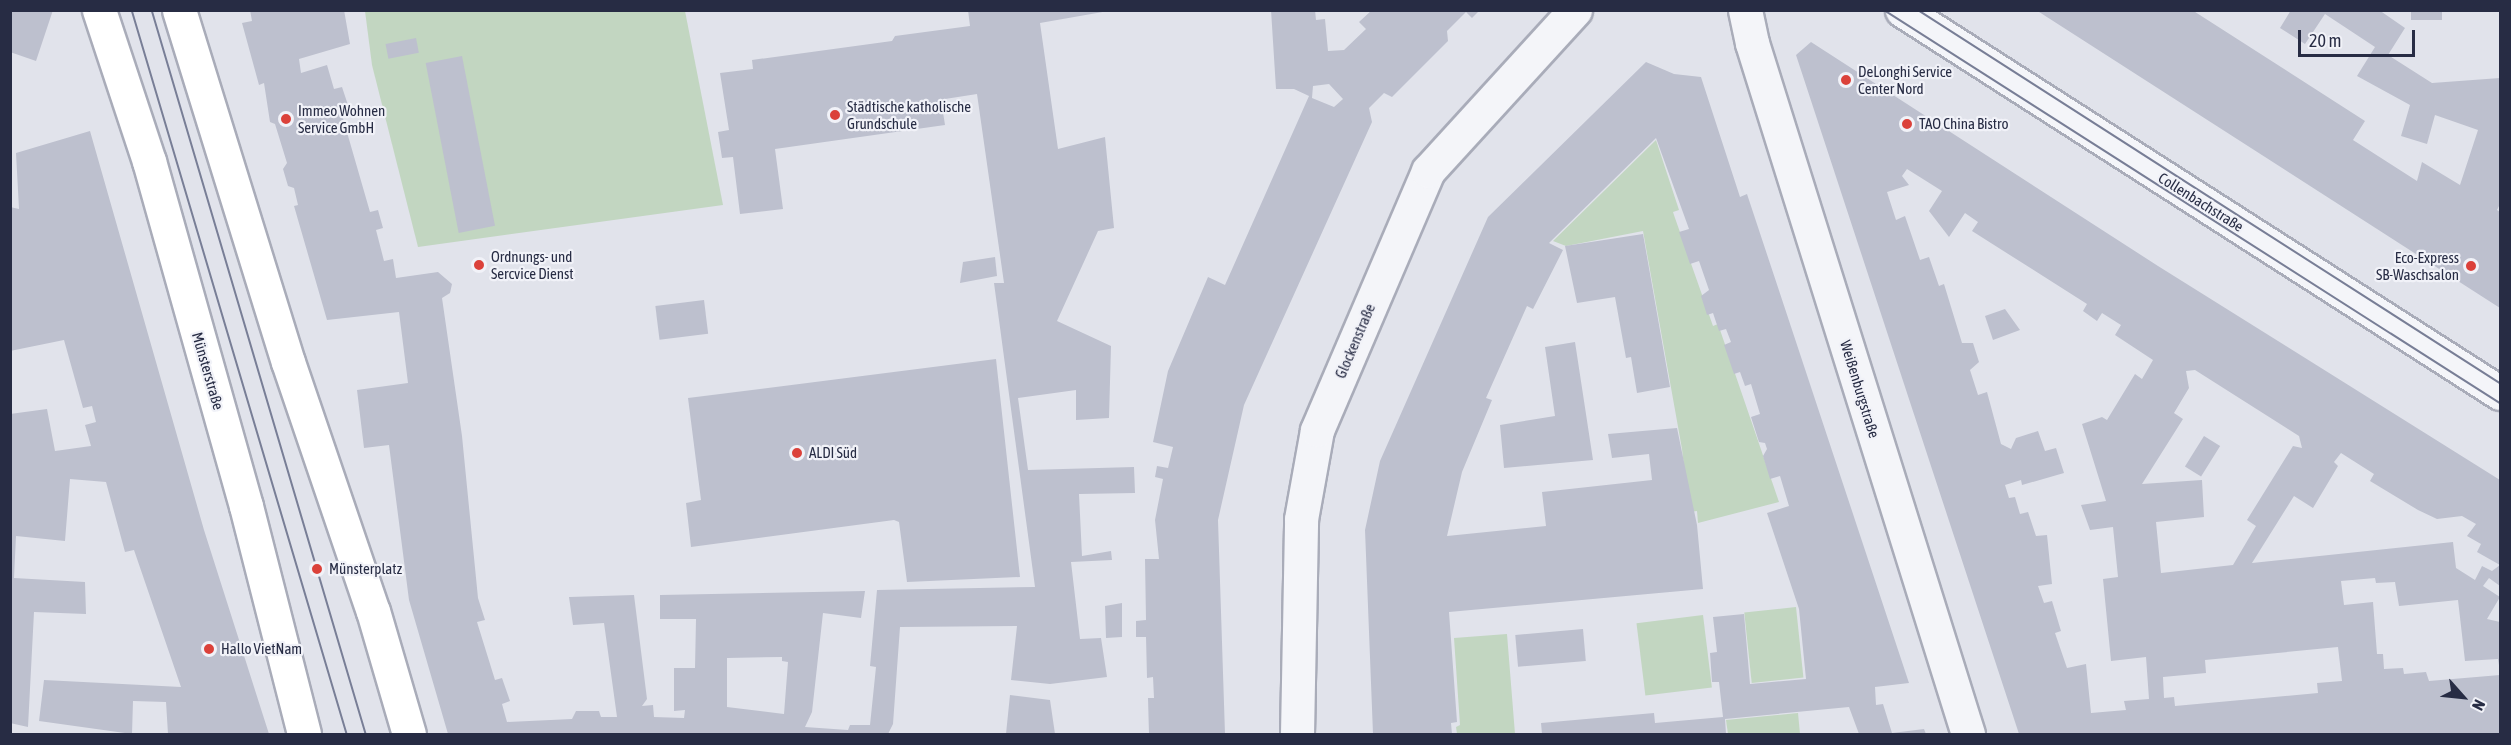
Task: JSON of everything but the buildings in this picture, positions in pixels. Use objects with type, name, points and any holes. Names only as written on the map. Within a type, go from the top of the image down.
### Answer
[{"type":"main road","name":"Münsterstraße","points":[[99,10],[178,264],[246,506],[304,735]]},
{"type":"main road","points":[[179,10],[288,362],[373,610],[409,735]]},
{"type":"street","points":[[165,10],[192,46]]},
{"type":"street","name":"Glockenstraße","points":[[1297,735],[1301,519],[1317,430],[1428,171],[1575,10]]},
{"type":"street","name":"Weißenburgstraße","points":[[1736,10],[1752,43]]},
{"type":"street","name":"Weißenburgstraße","points":[[1745,10],[1752,43],[1968,735]]},
{"type":"street","name":"Collenbachstraße","points":[[1902,10],[2500,393]]},
{"type":"green space","points":[[365,11],[685,11],[723,205],[418,247],[372,65]]},
{"type":"green space","points":[[1656,140],[1679,210],[1673,212],[1675,218],[1713,326],[1718,324],[1779,502],[1698,523],[1697,511],[1689,512],[1682,449],[1643,231],[1566,246],[1553,241]]},
{"type":"green space","points":[[1796,607],[1803,678],[1752,683],[1744,612]]},
{"type":"green space","points":[[1703,615],[1712,687],[1645,696],[1636,623]]},
{"type":"green space","points":[[1507,634],[1515,734],[1457,734],[1456,727],[1460,725],[1454,638]]},
{"type":"green space","points":[[1798,713],[1800,734],[1728,734],[1726,720]]},
{"type":"tram line","points":[[132,10],[347,734]]},
{"type":"tram line","points":[[152,10],[366,734]]},
{"type":"tram line","points":[[1884,10],[2500,403]]},
{"type":"tram line","points":[[1918,10],[2500,383]]},
{"type":"place","name":"DeLonghi Service Center Nord","points":[[1846,80]]},
{"type":"place","name":"Städtische katholische Grundschule","points":[[835,115]]},
{"type":"place","name":"Immeo Wohnen Service GmbH","points":[[286,119]]},
{"type":"place","name":"TAO China Bistro","points":[[1907,124]]},
{"type":"place","name":"Ordnungs- und Sercvice Dienst","points":[[479,265]]},
{"type":"place","name":"Eco-Express SB-Waschsalon","points":[[2471,266]]},
{"type":"place","name":"ALDI Süd","points":[[797,453]]},
{"type":"place","name":"Münsterplatz","points":[[317,569]]},
{"type":"place","name":"Hallo VietNam","points":[[209,649]]}]
